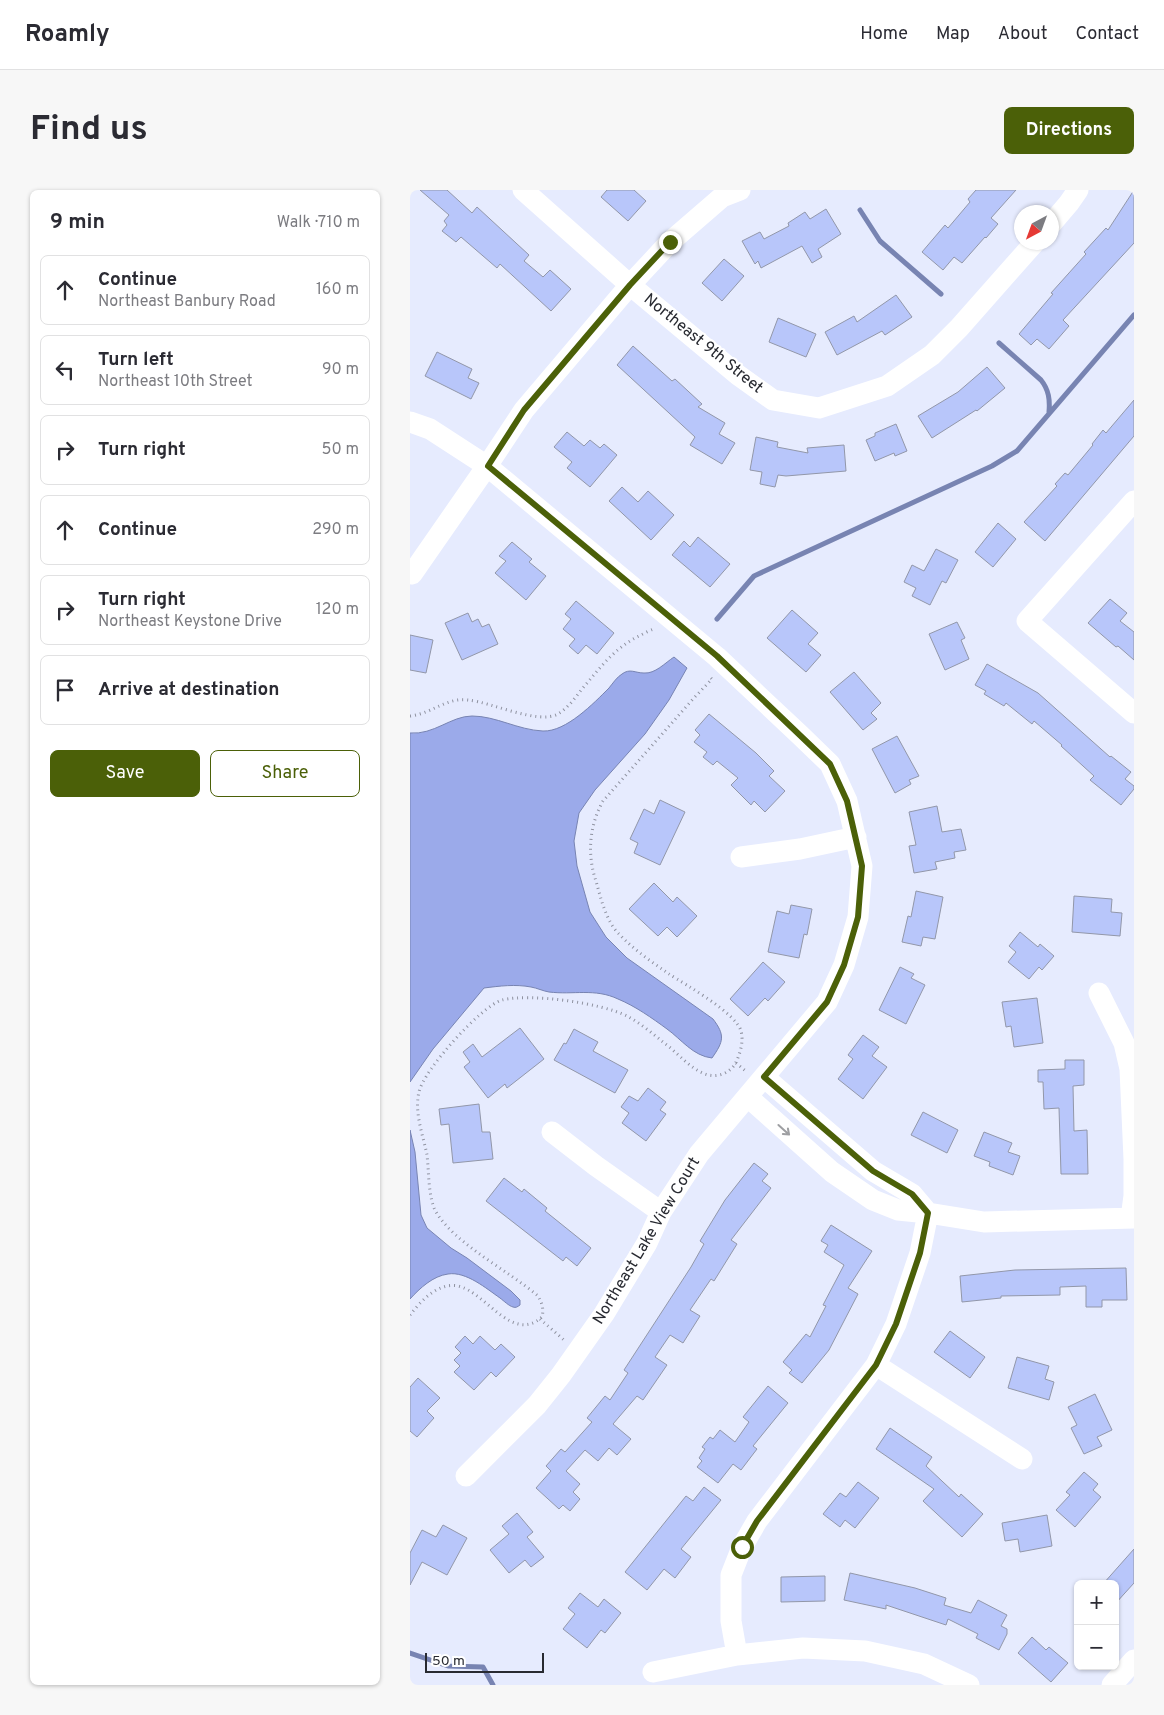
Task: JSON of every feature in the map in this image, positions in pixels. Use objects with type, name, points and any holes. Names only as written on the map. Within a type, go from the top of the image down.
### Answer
[{"type":"street","name":"Northeast 9th Street","points":[[523,190],[630,285],[738,375],[773,400],[819,408],[887,386],[932,354],[946,343],[1028,250]]},
{"type":"street","points":[[412,574],[488,466],[524,410],[630,285],[670,242],[698,216],[722,197],[740,190]]},
{"type":"street","points":[[1059,215],[1078,190]]},
{"type":"street","name":"Northeast Lake View Court","points":[[410,422],[430,429],[488,466],[717,656],[830,764],[847,801],[862,866],[858,917],[844,965],[827,1002],[699,1154],[662,1212],[609,1306],[561,1375],[537,1405],[466,1476]]},
{"type":"street","points":[[1134,501],[1027,622],[1134,713]]},
{"type":"street","points":[[741,857],[800,849],[856,837]]},
{"type":"street","points":[[748,1097],[832,1172],[873,1200],[898,1210],[984,1222],[1133,1218],[1134,1159],[1130,1069],[1124,1043],[1099,993]]},
{"type":"street","points":[[764,1077],[873,1171],[912,1194],[928,1213]]},
{"type":"street","points":[[552,1132],[596,1166],[662,1212]]},
{"type":"street","points":[[737,1655],[731,1621],[731,1575],[742,1547],[757,1521],[876,1365],[896,1324],[920,1253],[928,1213]]},
{"type":"street","points":[[876,1365],[1022,1459]]},
{"type":"street","points":[[653,1672],[737,1655],[803,1648],[865,1651],[924,1664],[969,1685]]},
{"type":"street","points":[[1112,1685],[1134,1660]]},
{"type":"path","points":[[410,716],[428,712],[456,699],[470,700],[531,716],[545,717],[556,715],[567,707],[608,658],[619,648],[653,628]]},
{"type":"path","points":[[410,1315],[422,1301],[435,1291],[446,1286],[458,1286],[466,1290],[511,1321],[520,1325],[530,1325],[542,1317],[544,1311],[538,1296],[452,1232],[435,1211],[432,1200],[427,1155],[417,1100],[419,1089],[430,1071],[463,1031],[488,1007],[502,1000],[518,998],[582,1004],[626,1016],[666,1043],[696,1070],[707,1075],[717,1076],[724,1074],[736,1063],[742,1040],[738,1024],[719,1006],[666,972],[632,946],[618,932],[605,910],[592,872],[591,859],[594,821],[603,801],[693,698],[712,679]]},
{"type":"path","points":[[540,1319],[578,1351]]},
{"type":"water","points":[[674,657],[687,668],[669,700],[645,734],[595,790],[579,813],[574,841],[577,866],[590,912],[606,937],[627,958],[713,1019],[720,1029],[722,1038],[716,1052],[712,1058],[699,1054],[643,1012],[609,996],[592,993],[549,992],[533,987],[519,986],[484,988],[433,1049],[410,1082],[410,733],[427,731],[457,719],[472,716],[490,718],[534,730],[552,730],[579,716],[625,672],[652,672]]},
{"type":"water","points":[[410,1130],[415,1152],[421,1215],[427,1228],[451,1248],[511,1291],[520,1300],[520,1305],[511,1306],[469,1278],[455,1274],[442,1275],[432,1280],[410,1299]]},
{"type":"building","points":[[420,190],[447,190],[472,213],[477,207],[529,255],[524,261],[543,277],[550,270],[571,289],[551,311],[500,264],[497,268],[461,237],[456,242],[442,231],[447,225],[444,221],[449,215]]},
{"type":"building","points":[[607,190],[634,190],[646,201],[628,221],[601,197]]},
{"type":"building","points":[[976,190],[1016,190],[991,218],[998,224],[986,238],[962,263],[954,257],[943,270],[922,252],[945,225],[948,228],[970,202],[968,199]]},
{"type":"building","points":[[1134,190],[1134,243],[1063,320],[1069,326],[1049,349],[1037,339],[1031,345],[1019,334],[1053,294],[1051,293],[1086,254],[1084,252],[1106,228],[1108,230]]},
{"type":"building","points":[[826,209],[841,234],[818,249],[822,257],[812,263],[802,246],[761,268],[758,261],[755,264],[742,241],[760,232],[764,239],[789,226],[788,223],[805,212],[810,219]]},
{"type":"building","points":[[724,259],[744,276],[722,301],[702,283]]},
{"type":"building","points":[[896,295],[912,317],[885,335],[882,331],[837,355],[825,332],[854,316],[857,322]]},
{"type":"building","points":[[778,318],[816,334],[806,357],[769,342]]},
{"type":"building","points":[[633,346],[672,381],[675,379],[702,404],[698,407],[725,423],[719,434],[735,443],[722,464],[690,445],[695,437],[617,365]]},
{"type":"building","points":[[437,352],[472,369],[468,378],[479,383],[471,399],[425,376]]},
{"type":"building","points":[[987,367],[1005,388],[977,411],[932,438],[918,416],[958,392]]},
{"type":"building","points":[[1134,400],[1134,436],[1045,541],[1024,522],[1057,486],[1055,484],[1065,473],[1068,475],[1103,430],[1106,433]]},
{"type":"building","points":[[896,424],[907,451],[895,456],[894,453],[875,461],[866,440],[875,436],[875,433]]},
{"type":"building","points":[[567,432],[584,446],[590,440],[600,448],[604,444],[617,455],[590,487],[567,468],[572,462],[554,447]]},
{"type":"building","points":[[756,437],[778,442],[777,447],[808,453],[807,448],[844,445],[846,471],[778,475],[775,487],[760,484],[762,472],[750,470]]},
{"type":"building","points":[[622,487],[638,502],[648,491],[674,515],[651,540],[609,501]]},
{"type":"building","points":[[998,523],[1016,539],[993,567],[975,552]]},
{"type":"building","points":[[698,537],[730,564],[710,587],[672,555],[684,541],[690,547]]},
{"type":"building","points":[[512,542],[532,559],[529,562],[546,576],[526,600],[495,573],[506,561],[499,556]]},
{"type":"building","points":[[936,549],[958,560],[946,583],[942,581],[930,605],[912,596],[916,588],[904,582],[912,565],[924,571]]},
{"type":"building","points":[[1110,599],[1127,613],[1120,621],[1134,632],[1134,660],[1088,623]]},
{"type":"building","points":[[576,601],[614,633],[597,654],[586,645],[578,654],[569,646],[575,639],[563,629],[571,619],[565,614]]},
{"type":"building","points":[[792,610],[818,633],[808,644],[821,655],[806,672],[767,638]]},
{"type":"building","points":[[468,613],[472,622],[478,619],[482,627],[489,624],[498,644],[462,660],[445,623]]},
{"type":"building","points":[[957,622],[965,638],[961,640],[969,659],[945,670],[929,634]]},
{"type":"building","points":[[410,635],[433,640],[426,673],[410,670]]},
{"type":"building","points":[[987,664],[1038,693],[1110,757],[1131,772],[1125,779],[1134,786],[1134,789],[1121,805],[1090,780],[1094,776],[1034,721],[1032,724],[1006,703],[1004,706],[984,694],[986,691],[975,685]]},
{"type":"building","points":[[854,672],[881,703],[871,713],[877,719],[863,730],[830,692]]},
{"type":"building","points":[[709,714],[756,753],[774,771],[769,776],[785,791],[765,812],[754,801],[751,805],[731,785],[738,778],[717,761],[713,765],[703,757],[707,752],[694,742],[700,735],[695,730]]},
{"type":"building","points":[[897,736],[919,776],[909,780],[911,784],[895,793],[872,749]]},
{"type":"building","points":[[660,800],[685,812],[660,865],[634,853],[638,843],[630,839],[644,809],[654,814]]},
{"type":"building","points":[[937,806],[942,832],[961,829],[966,850],[954,852],[955,858],[935,862],[937,869],[914,873],[909,846],[916,845],[909,812]]},
{"type":"building","points":[[654,883],[673,902],[677,897],[697,916],[677,937],[667,927],[658,936],[629,909]]},
{"type":"building","points":[[916,891],[943,897],[935,939],[923,937],[921,946],[902,942],[908,916],[911,917]]},
{"type":"building","points":[[1074,896],[1112,899],[1111,912],[1122,913],[1120,936],[1072,932]]},
{"type":"building","points":[[791,905],[812,909],[807,935],[804,934],[799,958],[768,952],[777,911],[789,914]]},
{"type":"building","points":[[1020,932],[1038,947],[1040,944],[1054,956],[1042,970],[1039,967],[1029,979],[1008,962],[1016,952],[1009,946]]},
{"type":"building","points":[[763,962],[785,982],[768,1001],[765,998],[748,1016],[730,999]]},
{"type":"building","points":[[900,967],[914,974],[911,978],[925,985],[906,1024],[879,1010]]},
{"type":"building","points":[[1037,998],[1043,1043],[1014,1047],[1011,1026],[1006,1027],[1002,1002]]},
{"type":"building","points":[[520,1028],[544,1059],[507,1088],[505,1084],[488,1098],[464,1067],[470,1062],[463,1052],[473,1044],[482,1057]]},
{"type":"building","points":[[574,1029],[598,1042],[593,1051],[628,1070],[615,1093],[554,1060]]},
{"type":"building","points":[[863,1035],[879,1047],[872,1056],[887,1067],[863,1099],[838,1079],[853,1059],[848,1055]]},
{"type":"building","points":[[1065,1060],[1084,1060],[1084,1085],[1073,1086],[1074,1131],[1087,1130],[1088,1174],[1061,1174],[1059,1108],[1044,1109],[1043,1082],[1038,1082],[1038,1070],[1065,1069]]},
{"type":"building","points":[[648,1088],[666,1102],[660,1110],[666,1114],[646,1141],[622,1123],[629,1113],[621,1107],[629,1096],[638,1101]]},
{"type":"building","points":[[479,1104],[482,1132],[490,1132],[493,1159],[453,1163],[449,1124],[441,1125],[439,1109]]},
{"type":"building","points":[[923,1112],[958,1130],[947,1153],[911,1135]]},
{"type":"building","points":[[984,1132],[1012,1143],[1008,1152],[1020,1156],[1013,1175],[989,1166],[990,1162],[974,1156]]},
{"type":"building","points":[[754,1163],[768,1174],[762,1181],[771,1188],[731,1240],[737,1244],[714,1281],[711,1279],[690,1310],[700,1316],[683,1343],[670,1335],[655,1357],[667,1365],[643,1400],[637,1396],[613,1424],[631,1439],[617,1455],[609,1448],[598,1461],[585,1450],[566,1471],[580,1484],[573,1492],[580,1499],[570,1511],[563,1505],[559,1509],[536,1488],[551,1471],[546,1466],[561,1449],[565,1452],[592,1422],[587,1418],[605,1396],[610,1400],[628,1373],[624,1370],[691,1267],[704,1244],[700,1241],[725,1200]]},
{"type":"building","points":[[504,1178],[522,1192],[524,1189],[547,1208],[545,1211],[591,1248],[577,1266],[566,1257],[563,1261],[486,1201]]},
{"type":"building","points":[[831,1225],[872,1251],[848,1288],[858,1294],[829,1350],[802,1383],[789,1373],[792,1370],[783,1362],[806,1334],[810,1337],[826,1306],[823,1305],[844,1265],[824,1252],[828,1245],[821,1241]]},
{"type":"building","points":[[1126,1268],[1127,1300],[1102,1300],[1102,1307],[1086,1307],[1086,1286],[1060,1287],[1060,1295],[1001,1296],[1001,1298],[962,1302],[960,1276],[1015,1270]]},
{"type":"building","points":[[950,1331],[985,1357],[970,1378],[934,1352]]},
{"type":"building","points":[[465,1336],[473,1344],[480,1336],[495,1350],[501,1344],[515,1357],[496,1377],[491,1372],[474,1390],[454,1372],[460,1366],[454,1360],[461,1353],[455,1347]]},
{"type":"building","points":[[1017,1357],[1049,1366],[1045,1379],[1054,1382],[1049,1400],[1008,1388]]},
{"type":"building","points":[[418,1378],[440,1398],[427,1411],[434,1418],[417,1437],[410,1431],[410,1387]]},
{"type":"building","points":[[768,1386],[788,1403],[753,1446],[757,1449],[741,1470],[733,1464],[718,1483],[697,1467],[702,1461],[699,1458],[705,1449],[702,1447],[710,1437],[713,1439],[720,1430],[735,1442],[749,1422],[743,1417]]},
{"type":"building","points":[[1095,1394],[1112,1430],[1097,1437],[1102,1446],[1084,1454],[1071,1428],[1077,1425],[1068,1407]]},
{"type":"building","points":[[890,1428],[932,1457],[926,1466],[959,1497],[961,1494],[983,1514],[962,1537],[923,1501],[934,1489],[876,1449]]},
{"type":"building","points":[[1084,1472],[1098,1484],[1093,1490],[1101,1497],[1075,1527],[1056,1510],[1070,1495],[1066,1492]]},
{"type":"building","points":[[858,1482],[879,1498],[855,1528],[845,1520],[840,1527],[823,1514],[840,1493],[846,1497]]},
{"type":"building","points":[[704,1487],[721,1500],[681,1549],[691,1557],[675,1578],[664,1569],[647,1590],[625,1572],[686,1496],[693,1501]]},
{"type":"building","points":[[517,1513],[533,1532],[527,1537],[544,1557],[531,1567],[525,1560],[509,1573],[490,1550],[509,1534],[502,1526]]},
{"type":"building","points":[[1047,1515],[1052,1546],[1020,1552],[1018,1539],[1005,1541],[1002,1523]]},
{"type":"building","points":[[443,1525],[467,1538],[447,1575],[422,1562],[410,1585],[410,1553],[422,1530],[436,1537]]},
{"type":"building","points":[[1134,1549],[1134,1583],[1119,1600],[1119,1580],[1107,1580]]},
{"type":"building","points":[[850,1573],[915,1588],[946,1598],[944,1605],[971,1613],[978,1600],[1007,1615],[1001,1626],[1007,1629],[1007,1634],[999,1650],[976,1638],[978,1634],[948,1619],[946,1625],[886,1605],[886,1609],[844,1600]]},
{"type":"building","points":[[825,1576],[825,1601],[781,1602],[781,1577]]},
{"type":"building","points":[[580,1593],[598,1607],[604,1599],[621,1613],[605,1633],[601,1630],[587,1648],[563,1629],[575,1614],[568,1608]]},
{"type":"building","points":[[1032,1637],[1046,1650],[1049,1647],[1068,1663],[1051,1682],[1018,1653]]},
{"type":"waterway","points":[[860,210],[880,241],[941,294]]},
{"type":"waterway","points":[[717,619],[754,576],[992,466],[1017,451],[1134,315]]},
{"type":"waterway","points":[[999,343],[1041,380],[1048,395],[1049,412]]},
{"type":"waterway","points":[[410,1653],[448,1666],[483,1667],[493,1685]]},
{"type":"route","points":[[670,242],[630,285],[524,410],[488,466],[717,656],[830,764],[847,801],[862,866],[858,917],[844,965],[827,1002],[764,1077],[873,1171],[912,1194],[928,1213],[920,1253],[896,1324],[876,1365],[757,1521],[742,1547]]}]
